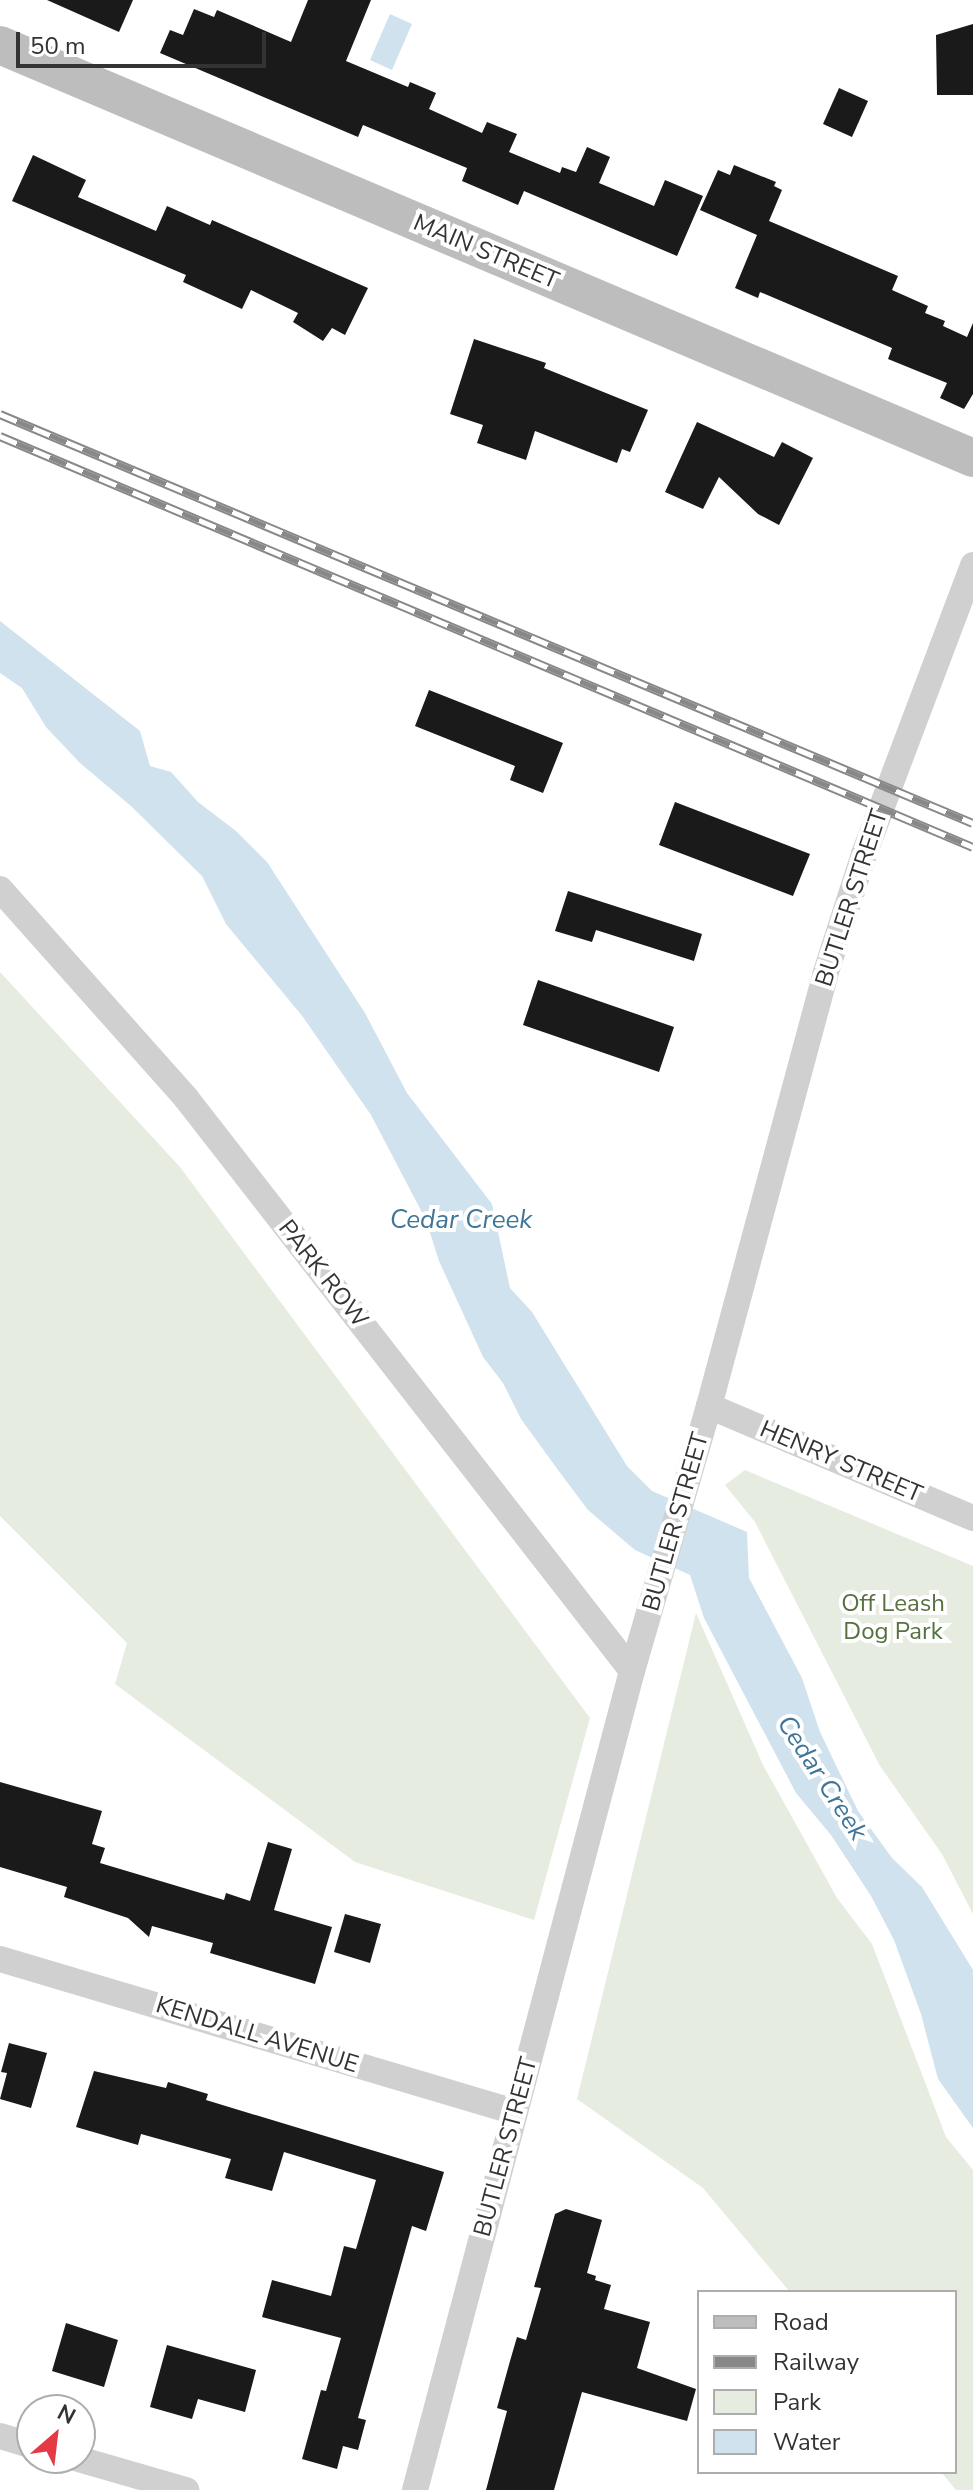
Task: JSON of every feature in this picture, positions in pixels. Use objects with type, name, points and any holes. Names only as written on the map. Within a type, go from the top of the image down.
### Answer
[{"type":"main road","name":"MAIN STREET","points":[[0,45],[973,458]]},
{"type":"street","name":"BUTLER STREET","points":[[415,2490],[632,1671],[709,1406],[831,955],[864,854],[973,565]]},
{"type":"street","name":"PARK ROW","points":[[0,889],[186,1098],[632,1671]]},
{"type":"street","name":"HENRY STREET","points":[[709,1406],[973,1518]]},
{"type":"street","name":"KENDALL AVENUE","points":[[0,1959],[515,2112]]},
{"type":"street","points":[[96,2464],[186,2490]]},
{"type":"green space","points":[[0,972],[180,1167],[590,1718],[534,1920],[355,1862],[115,1684],[127,1643],[0,1516]]},
{"type":"green space","name":"Off Leash Dog Park","points":[[745,1470],[973,1566],[973,1914],[942,1854],[880,1766],[755,1522],[725,1485]]},
{"type":"green space","points":[[696,1613],[763,1765],[837,1898],[872,1944],[946,2137],[973,2170],[973,2490],[956,2490],[943,2474],[957,2474],[957,2290],[788,2290],[703,2188],[577,2099]]},
{"type":"water","points":[[390,14],[412,24],[392,70],[370,60]]},
{"type":"water","name":"Cedar Creek","points":[[0,621],[140,731],[150,766],[171,772],[198,802],[236,831],[267,862],[365,1013],[407,1093],[492,1204],[510,1288],[532,1312],[627,1466],[652,1491],[747,1532],[749,1578],[802,1678],[820,1732],[858,1811],[892,1858],[922,1887],[973,1970],[973,2128],[938,2079],[921,2014],[894,1940],[871,1896],[831,1835],[796,1793],[704,1618],[690,1575],[635,1550],[588,1510],[521,1419],[503,1383],[483,1357],[439,1261],[426,1220],[371,1115],[303,1017],[226,924],[202,876],[131,806],[80,763],[46,727],[22,688],[0,673]]},
{"type":"building","points":[[47,0],[133,0],[119,32]]},
{"type":"building","points":[[308,0],[371,0],[346,61],[408,87],[410,82],[436,93],[429,109],[482,133],[487,122],[517,134],[509,152],[560,173],[562,167],[576,172],[587,147],[610,157],[599,183],[654,206],[665,180],[703,196],[677,256],[524,191],[518,205],[462,181],[467,168],[363,125],[358,137],[160,53],[170,30],[183,35],[194,9],[214,17],[217,10],[291,42]]},
{"type":"building","points":[[973,24],[973,95],[937,95],[936,35]]},
{"type":"building","points":[[839,88],[868,101],[852,137],[823,124]]},
{"type":"building","points":[[33,155],[86,180],[78,197],[156,231],[167,206],[210,225],[212,220],[368,288],[345,335],[332,328],[323,341],[293,322],[298,313],[251,290],[242,309],[183,282],[186,275],[12,201]]},
{"type":"building","points":[[734,165],[776,182],[774,186],[782,190],[769,221],[898,276],[892,290],[928,306],[925,313],[945,321],[943,326],[967,337],[973,323],[973,394],[964,409],[940,398],[947,383],[888,359],[892,348],[760,292],[758,298],[735,288],[757,235],[700,210],[718,170],[730,175]]},
{"type":"building","points":[[474,339],[546,363],[544,368],[648,410],[630,452],[622,449],[617,463],[535,431],[526,460],[477,443],[483,425],[450,414]]},
{"type":"building","points":[[697,422],[774,457],[782,442],[813,458],[779,525],[758,514],[719,477],[703,509],[665,492]]},
{"type":"building","points":[[429,690],[563,743],[543,793],[510,780],[515,766],[415,726]]},
{"type":"building","points":[[675,802],[810,854],[793,896],[659,845]]},
{"type":"building","points":[[568,891],[702,934],[694,961],[596,930],[592,942],[555,931]]},
{"type":"building","points":[[538,980],[674,1027],[659,1072],[523,1025]]},
{"type":"building","points":[[0,1782],[102,1811],[92,1844],[105,1848],[100,1863],[224,1900],[226,1893],[250,1901],[268,1842],[292,1849],[274,1910],[332,1927],[315,1984],[210,1953],[213,1943],[152,1926],[149,1937],[128,1918],[64,1897],[67,1887],[0,1867]]},
{"type":"building","points":[[345,1914],[381,1924],[370,1963],[334,1952]]},
{"type":"building","points":[[9,2043],[47,2053],[31,2108],[0,2099],[7,2073],[1,2072]]},
{"type":"building","points":[[94,2071],[166,2088],[168,2082],[208,2094],[206,2100],[444,2172],[426,2231],[412,2226],[358,2418],[366,2420],[358,2450],[343,2446],[337,2469],[302,2459],[321,2390],[326,2391],[341,2338],[262,2317],[272,2280],[331,2296],[344,2246],[356,2249],[376,2180],[284,2152],[272,2191],[225,2178],[231,2159],[141,2134],[138,2145],[76,2127]]},
{"type":"building","points":[[566,2209],[602,2220],[587,2273],[596,2276],[595,2280],[611,2285],[604,2309],[650,2322],[637,2368],[696,2389],[687,2421],[582,2392],[554,2490],[486,2490],[507,2411],[497,2408],[510,2361],[517,2337],[526,2340],[541,2288],[534,2287],[555,2214]]},
{"type":"building","points":[[66,2323],[118,2340],[104,2387],[52,2371]]},
{"type":"building","points":[[167,2345],[256,2370],[245,2412],[198,2399],[192,2419],[150,2407]]},
{"type":"railway","points":[[0,414],[973,823]]},
{"type":"railway","points":[[0,436],[973,847]]}]
